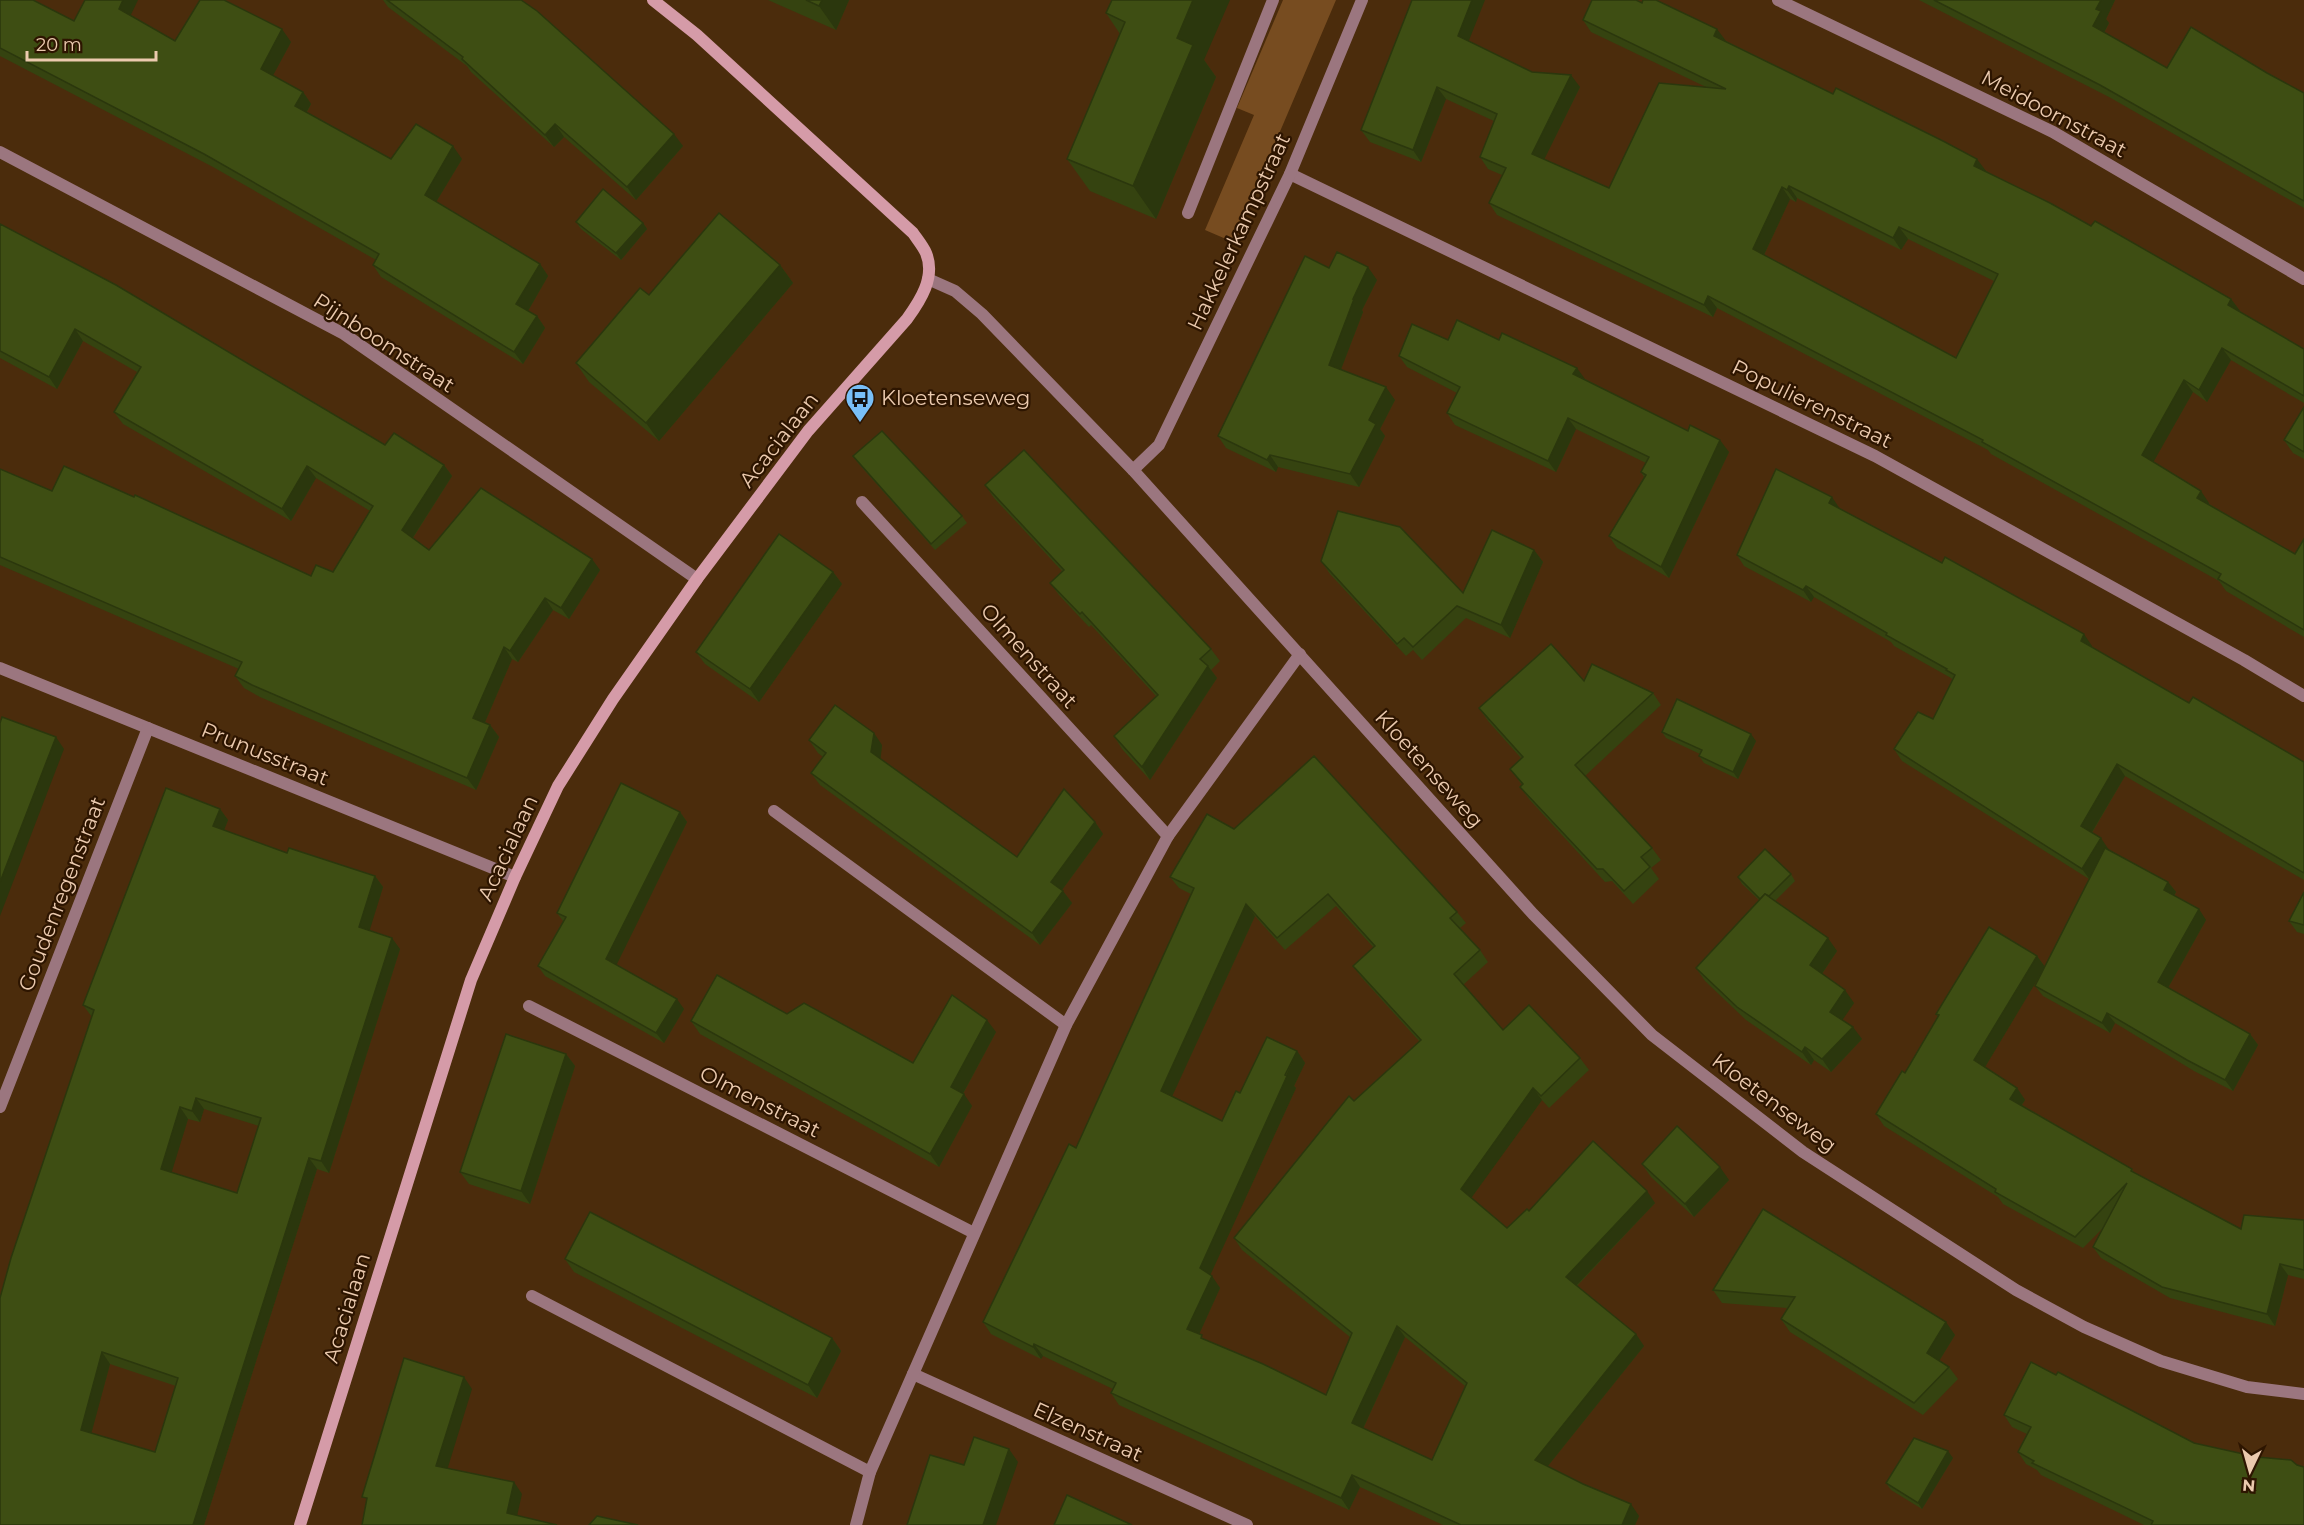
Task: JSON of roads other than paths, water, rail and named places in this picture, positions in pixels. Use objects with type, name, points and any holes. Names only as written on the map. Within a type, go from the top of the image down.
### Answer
[{"type":"street","points":[[653,0],[697,35],[913,233],[927,254],[928,279]]},
{"type":"street","points":[[1188,213],[1273,0]]},
{"type":"street","name":"Hakkelerkampstraat","points":[[1133,470],[1159,445],[1290,174],[1362,0]]},
{"type":"street","name":"Meidoornstraat","points":[[1778,0],[2054,132],[2304,279]]},
{"type":"street","name":"Pijnboomstraat","points":[[0,152],[344,334],[697,579]]},
{"type":"street","name":"Populierenstraat","points":[[1290,174],[1875,456],[2244,660],[2304,696]]},
{"type":"street","name":"Kloetenseweg","points":[[928,279],[955,291],[982,314],[1133,470],[1533,914],[1652,1035],[1803,1152],[2016,1290],[2084,1327],[2161,1361],[2247,1387],[2304,1394]]},
{"type":"street","name":"Acacialaan","points":[[300,1525],[471,980],[514,877],[558,786],[613,699],[697,579],[808,431],[907,319],[921,300],[928,279]]},
{"type":"street","name":"Olmenstraat","points":[[862,502],[1168,837]]},
{"type":"street","points":[[856,1525],[870,1472],[1066,1025],[1168,837],[1300,654]]},
{"type":"street","name":"Prunusstraat","points":[[0,668],[514,877]]},
{"type":"street","name":"Goudenregenstraat","points":[[0,1107],[148,728]]},
{"type":"street","points":[[774,811],[1066,1025]]},
{"type":"street","name":"Olmenstraat","points":[[529,1006],[974,1233]]},
{"type":"street","points":[[532,1296],[870,1472]]},
{"type":"street","name":"Elzenstraat","points":[[913,1374],[1247,1525]]},
{"type":"place","name":"Kloetenseweg","points":[[860,424]]}]
